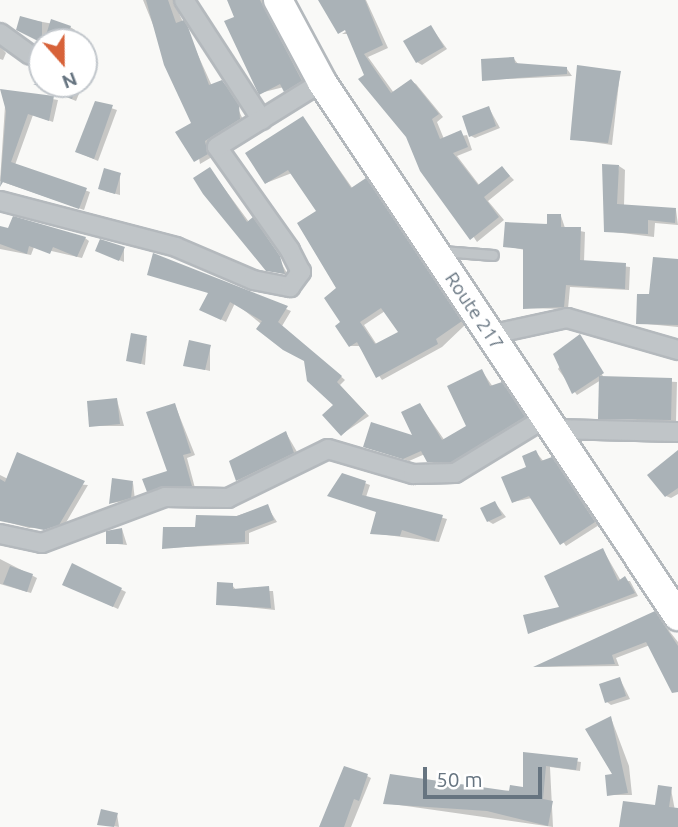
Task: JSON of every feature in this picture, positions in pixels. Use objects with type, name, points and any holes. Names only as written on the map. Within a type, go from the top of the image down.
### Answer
[{"type":"main road","name":"Route 217","points":[[278,0],[322,82],[678,616]]},
{"type":"street","points":[[184,0],[262,120]]},
{"type":"street","points":[[0,33],[28,54]]},
{"type":"street","points":[[0,201],[176,247],[253,280],[290,287],[301,272],[290,250],[216,147],[322,82]]},
{"type":"street","points":[[489,335],[567,318],[678,350]]},
{"type":"street","points":[[0,534],[42,543],[165,496],[228,498],[328,449],[413,474],[455,474],[549,423],[678,432]]},
{"type":"lane","points":[[432,249],[493,255]]},
{"type":"building","points":[[146,0],[168,0],[176,23],[184,20],[188,27],[209,85],[222,80],[239,105],[240,119],[205,141],[208,154],[194,162],[175,132],[191,123],[164,65]]},
{"type":"building","points":[[227,0],[260,0],[302,81],[284,92],[280,84],[259,95],[224,21],[234,17]]},
{"type":"building","points":[[318,0],[365,0],[383,45],[364,54],[391,93],[411,79],[439,114],[432,119],[440,139],[461,130],[468,147],[453,153],[478,185],[502,166],[510,176],[484,197],[499,217],[470,240],[420,171],[406,137],[358,79],[364,75],[345,30],[338,34]]},
{"type":"building","points":[[20,16],[42,22],[42,28],[28,28],[28,36],[16,30]]},
{"type":"building","points":[[51,19],[71,26],[70,28],[48,28]]},
{"type":"building","points":[[431,25],[444,47],[416,63],[403,41]]},
{"type":"building","points":[[514,57],[515,63],[567,67],[567,74],[482,81],[481,59]]},
{"type":"building","points":[[577,65],[621,71],[608,143],[570,140]]},
{"type":"building","points":[[0,89],[28,93],[28,98],[54,98],[49,121],[28,114],[11,162],[87,188],[79,209],[3,182],[0,187],[6,111]]},
{"type":"building","points":[[95,101],[113,105],[94,159],[75,152]]},
{"type":"building","points":[[489,106],[496,126],[469,137],[462,116]]},
{"type":"building","points":[[303,116],[351,188],[366,178],[462,321],[436,339],[438,344],[376,378],[357,342],[349,347],[335,326],[340,322],[324,298],[336,288],[297,223],[316,211],[288,170],[265,184],[245,153]],"holes":[[[381,308],[398,332],[375,344],[360,322]]]},
{"type":"building","points":[[602,164],[619,165],[617,204],[676,208],[675,223],[648,220],[648,234],[604,232]]},
{"type":"building","points":[[210,167],[247,222],[253,217],[280,256],[285,274],[266,271],[203,194],[193,178]]},
{"type":"building","points":[[104,168],[121,173],[115,194],[98,189]]},
{"type":"building","points":[[547,214],[561,214],[561,227],[581,227],[580,260],[626,263],[625,289],[566,285],[564,307],[523,309],[523,249],[503,247],[505,222],[547,224]]},
{"type":"building","points":[[13,216],[86,237],[77,257],[53,247],[50,254],[29,246],[27,254],[0,244],[0,226],[8,228]]},
{"type":"building","points":[[100,239],[125,247],[119,261],[95,251]]},
{"type":"building","points":[[153,253],[288,306],[278,322],[342,376],[337,382],[366,413],[341,436],[322,415],[333,405],[307,381],[304,361],[283,350],[256,329],[262,321],[230,302],[221,320],[199,310],[208,293],[147,275]]},
{"type":"building","points":[[653,257],[678,259],[678,325],[636,324],[637,294],[649,294]]},
{"type":"building","points":[[131,333],[147,336],[141,364],[126,361]]},
{"type":"building","points":[[580,334],[604,373],[572,394],[553,354]]},
{"type":"building","points":[[189,340],[211,345],[205,370],[183,366]]},
{"type":"building","points":[[482,369],[490,386],[502,382],[525,417],[452,462],[427,462],[421,451],[403,459],[363,447],[371,422],[412,435],[401,412],[420,403],[442,440],[466,426],[447,386]]},
{"type":"building","points":[[599,376],[672,378],[671,420],[598,419]]},
{"type":"building","points":[[117,398],[120,424],[89,427],[87,401]]},
{"type":"building","points":[[175,403],[191,453],[183,455],[192,486],[147,492],[142,479],[167,471],[146,412]]},
{"type":"building","points":[[286,431],[294,453],[236,481],[229,461]]},
{"type":"building","points":[[536,450],[541,461],[552,457],[595,522],[560,545],[529,496],[512,503],[501,477],[526,467],[522,456]]},
{"type":"building","points":[[678,450],[678,488],[665,497],[647,475]]},
{"type":"building","points":[[17,452],[85,481],[59,525],[44,530],[0,521],[0,479],[5,482]]},
{"type":"building","points":[[342,473],[366,481],[362,495],[443,515],[435,541],[402,530],[400,536],[370,534],[376,512],[327,496]]},
{"type":"building","points":[[112,478],[133,481],[131,498],[109,504]]},
{"type":"building","points":[[495,501],[502,515],[487,522],[480,508]]},
{"type":"building","points":[[268,504],[274,520],[245,531],[245,542],[162,549],[163,527],[195,527],[196,515],[237,516]]},
{"type":"building","points":[[122,528],[123,544],[106,544],[106,531]]},
{"type":"building","points":[[603,548],[618,581],[625,576],[635,593],[528,634],[523,615],[559,607],[544,576]]},
{"type":"building","points":[[72,563],[122,588],[113,607],[62,585]]},
{"type":"building","points":[[10,566],[33,574],[27,592],[3,584]]},
{"type":"building","points":[[217,582],[233,583],[233,589],[269,586],[271,608],[216,605]]},
{"type":"building","points":[[655,611],[678,646],[678,692],[672,693],[646,642],[612,655],[615,664],[533,667]]},
{"type":"building","points":[[620,677],[626,696],[605,703],[599,684]]},
{"type":"building","points":[[611,716],[628,793],[607,796],[605,775],[612,774],[585,729]]},
{"type":"building","points":[[523,752],[578,758],[576,770],[546,766],[543,799],[553,801],[548,826],[487,811],[383,804],[390,774],[509,791],[510,785],[523,787]]},
{"type":"building","points":[[344,766],[368,774],[359,801],[354,799],[344,827],[319,827]]},
{"type":"building","points":[[658,785],[672,787],[669,807],[678,808],[678,827],[619,827],[623,801],[655,805]]},
{"type":"building","points":[[101,809],[118,813],[114,827],[97,825]]}]
